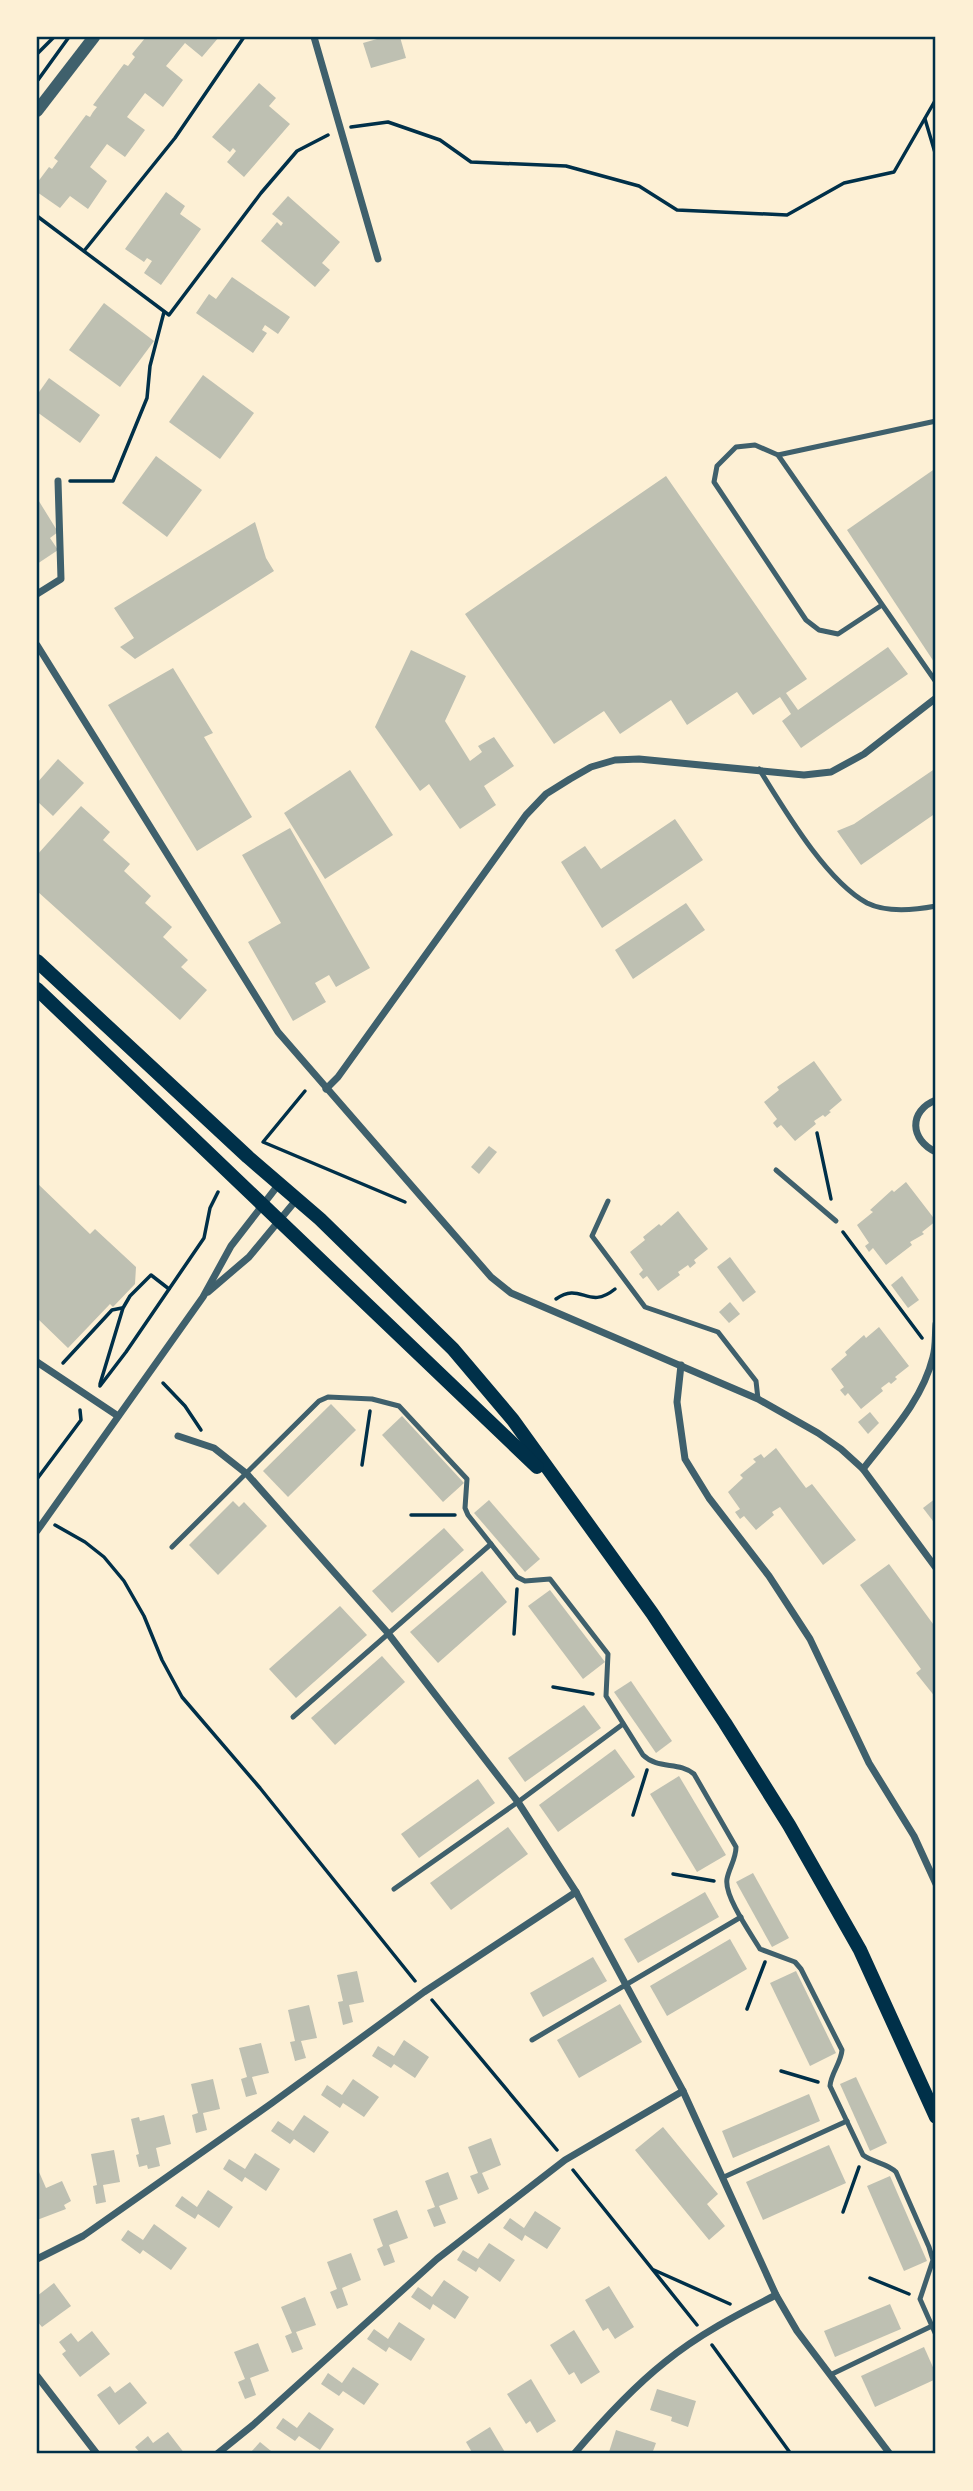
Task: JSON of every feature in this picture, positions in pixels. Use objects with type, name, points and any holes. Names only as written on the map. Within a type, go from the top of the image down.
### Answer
[{"type":"main road","points":[[37,961],[297,1199],[453,1349],[513,1420],[652,1613],[726,1723],[789,1825],[860,1950],[936,2117]]},
{"type":"main road","points":[[37,989],[563,1492]]},
{"type":"street","points":[[37,111],[94,37]]},
{"type":"street","points":[[314,37],[378,259]]},
{"type":"street","points":[[37,594],[61,579],[58,481]]},
{"type":"street","points":[[37,645],[278,1032],[491,1277],[512,1293],[758,1399],[818,1433],[863,1469],[936,1568]]},
{"type":"street","points":[[326,1089],[338,1077],[481,876],[546,794],[591,767],[615,760],[664,760],[804,775],[831,772],[864,754],[936,698]]},
{"type":"street","points":[[936,1100],[922,1109],[916,1122],[920,1141],[936,1152]]},
{"type":"street","points":[[37,1531],[202,1297],[231,1246],[279,1184]]},
{"type":"street","points":[[202,1297],[248,1257],[297,1199]]},
{"type":"street","points":[[863,1469],[908,1412],[924,1383],[934,1355],[936,1324]]},
{"type":"street","points":[[37,1362],[118,1416]]},
{"type":"street","points":[[681,1365],[677,1402],[685,1459],[709,1498],[769,1576],[810,1639],[869,1763],[914,1836],[936,1884]]},
{"type":"street","points":[[178,1436],[214,1448],[247,1474],[387,1632],[518,1802],[576,1892],[683,2091],[776,2295],[797,2331],[890,2454]]},
{"type":"street","points":[[37,2259],[83,2236],[424,1992],[576,1892]]},
{"type":"street","points":[[218,2454],[437,2259],[565,2160],[683,2091]]},
{"type":"street","points":[[574,2454],[611,2411],[665,2362],[738,2314],[776,2295]]},
{"type":"street","points":[[37,2376],[97,2454]]},
{"type":"lane","points":[[778,455],[936,421]]},
{"type":"lane","points":[[882,605],[838,634],[819,630],[806,620],[714,482],[718,466],[736,447],[755,445],[778,455],[936,682]]},
{"type":"lane","points":[[759,769],[811,847],[834,875],[858,897],[869,904],[892,909],[936,906]]},
{"type":"lane","points":[[776,1170],[836,1221]]},
{"type":"lane","points":[[608,1202],[592,1236],[625,1282],[645,1307],[719,1332],[756,1381],[758,1399]]},
{"type":"lane","points":[[172,1547],[319,1401],[328,1397],[372,1399],[399,1406],[467,1479],[465,1508],[468,1516],[517,1577],[525,1581],[550,1578],[608,1654],[606,1696],[649,1761],[658,1765],[687,1768],[694,1774],[736,1847],[727,1890],[760,1949],[795,1962],[801,1969],[842,2050],[842,2058],[830,2079],[830,2086],[863,2155],[874,2162],[892,2167],[896,2172],[929,2247],[933,2260],[920,2299],[936,2335]]},
{"type":"lane","points":[[293,1717],[387,1632],[491,1544]]},
{"type":"lane","points":[[394,1889],[623,1724]]},
{"type":"lane","points":[[532,2040],[741,1917]]},
{"type":"lane","points":[[724,2177],[847,2121]]},
{"type":"lane","points":[[831,2375],[932,2326]]},
{"type":"path","points":[[37,54],[54,37]]},
{"type":"path","points":[[37,82],[69,37]]},
{"type":"path","points":[[84,251],[174,138],[244,37]]},
{"type":"path","points":[[37,216],[169,315],[261,193],[297,151],[340,128],[388,122],[440,140],[471,163],[566,166],[639,186],[677,210],[787,215],[844,183],[894,172],[936,99]]},
{"type":"path","points":[[925,119],[936,156]]},
{"type":"path","points":[[58,481],[113,481],[148,398],[150,366],[164,311]]},
{"type":"path","points":[[305,1091],[263,1142],[405,1202]]},
{"type":"path","points":[[817,1133],[836,1221],[934,1355]]},
{"type":"path","points":[[169,1289],[151,1275],[130,1296],[123,1308],[100,1386],[126,1352],[204,1238],[210,1208],[218,1192]]},
{"type":"path","points":[[550,1309],[555,1299],[566,1292],[580,1293],[592,1299],[604,1298],[625,1282]]},
{"type":"path","points":[[63,1363],[112,1310],[123,1308]]},
{"type":"path","points":[[163,1383],[185,1406],[214,1448]]},
{"type":"path","points":[[362,1465],[372,1399]]},
{"type":"path","points":[[37,1479],[81,1420],[80,1410]]},
{"type":"path","points":[[411,1515],[468,1516]]},
{"type":"path","points":[[514,1634],[517,1577]]},
{"type":"path","points":[[552,1686],[606,1696]]},
{"type":"path","points":[[633,1815],[649,1761]]},
{"type":"path","points":[[673,1874],[727,1883]]},
{"type":"path","points":[[747,2009],[768,1954]]},
{"type":"path","points":[[781,2071],[830,2086]]},
{"type":"path","points":[[843,2212],[863,2155]]},
{"type":"path","points":[[652,2269],[730,2304]]},
{"type":"path","points":[[870,2278],[920,2299]]},
{"type":"building","points":[[146,37],[219,37],[202,57],[185,43],[166,66],[183,80],[163,107],[145,93],[127,117],[145,130],[125,157],[107,144],[90,167],[107,181],[88,209],[70,196],[60,208],[37,192],[37,183],[49,167],[52,169],[58,161],[54,158],[86,115],[90,117],[97,107],[93,105],[124,64],[128,66],[135,57],[132,54]]},
{"type":"building","points":[[384,37],[400,37],[406,58],[371,68],[363,43]]},
{"type":"building","points":[[259,83],[276,98],[269,106],[290,124],[244,177],[227,162],[236,151],[233,148],[230,152],[212,137]]},
{"type":"building","points":[[166,192],[185,206],[180,214],[201,229],[161,285],[144,273],[152,261],[147,258],[144,262],[125,249]]},
{"type":"building","points":[[288,196],[340,242],[322,263],[330,270],[315,287],[261,241],[277,222],[281,226],[283,223],[272,214]]},
{"type":"building","points":[[232,277],[290,317],[278,334],[265,325],[262,330],[267,333],[253,353],[196,313],[209,294],[216,299]]},
{"type":"building","points":[[104,303],[154,341],[120,387],[69,350]]},
{"type":"building","points":[[203,375],[254,413],[220,459],[169,422]]},
{"type":"building","points":[[49,378],[100,415],[80,443],[37,412],[37,395]]},
{"type":"building","points":[[156,456],[202,490],[167,537],[122,503]]},
{"type":"building","points":[[936,468],[936,665],[847,530]]},
{"type":"building","points":[[666,476],[807,679],[786,693],[798,710],[888,647],[908,674],[801,748],[782,721],[791,714],[780,697],[753,715],[737,692],[687,725],[671,700],[620,734],[604,711],[554,744],[465,614]]},
{"type":"building","points":[[37,498],[58,532],[50,538],[58,550],[37,564]]},
{"type":"building","points":[[255,522],[266,558],[274,571],[135,659],[120,647],[134,638],[114,608]]},
{"type":"building","points":[[411,650],[466,676],[445,721],[470,761],[482,752],[478,746],[494,737],[514,766],[484,786],[496,805],[460,829],[429,784],[420,791],[375,727]]},
{"type":"building","points":[[173,668],[213,733],[204,737],[252,817],[197,851],[108,705]]},
{"type":"building","points":[[58,759],[84,783],[53,816],[37,801],[37,783]]},
{"type":"building","points":[[936,768],[936,813],[861,865],[837,831],[854,824]]},
{"type":"building","points":[[350,770],[393,835],[325,879],[284,813]]},
{"type":"building","points":[[81,806],[110,832],[103,840],[130,864],[124,871],[151,896],[145,903],[172,927],[163,937],[188,960],[181,967],[207,990],[180,1020],[37,891],[37,855]]},
{"type":"building","points":[[675,819],[703,860],[602,928],[561,862],[585,846],[601,869]]},
{"type":"building","points":[[290,828],[370,968],[336,987],[329,975],[315,983],[326,1002],[293,1021],[248,942],[281,923],[242,855]]},
{"type":"building","points":[[686,903],[705,930],[633,979],[615,950]]},
{"type":"building","points":[[814,1061],[842,1100],[825,1117],[823,1115],[814,1121],[816,1124],[795,1141],[781,1125],[777,1128],[773,1123],[777,1119],[764,1102],[779,1090],[777,1087]]},
{"type":"building","points":[[489,1146],[497,1152],[479,1174],[471,1167]]},
{"type":"building","points":[[906,1182],[936,1221],[922,1232],[924,1234],[910,1242],[912,1245],[886,1265],[873,1248],[869,1252],[865,1246],[869,1243],[857,1225],[873,1212],[870,1210],[892,1190],[894,1192]]},
{"type":"building","points":[[37,1183],[90,1234],[95,1229],[136,1267],[135,1284],[113,1307],[110,1304],[68,1348],[37,1318]]},
{"type":"building","points":[[678,1211],[708,1249],[694,1260],[696,1263],[678,1272],[680,1275],[658,1291],[647,1276],[643,1279],[639,1274],[643,1270],[630,1252],[645,1240],[643,1237]]},
{"type":"building","points":[[730,1257],[756,1292],[743,1302],[717,1267]]},
{"type":"building","points":[[902,1276],[919,1300],[908,1308],[891,1285]]},
{"type":"building","points":[[730,1302],[740,1314],[729,1323],[719,1312]]},
{"type":"building","points":[[879,1327],[909,1366],[895,1377],[897,1379],[891,1384],[889,1382],[881,1388],[883,1391],[861,1409],[848,1393],[845,1396],[840,1390],[844,1387],[831,1369],[864,1335],[866,1338]]},
{"type":"building","points":[[331,1404],[356,1430],[288,1497],[263,1471]]},
{"type":"building","points":[[870,1412],[879,1423],[868,1434],[858,1422]]},
{"type":"building","points":[[402,1416],[464,1483],[443,1502],[382,1435]]},
{"type":"building","points":[[776,1448],[806,1488],[812,1484],[856,1540],[823,1565],[780,1507],[756,1530],[744,1516],[740,1519],[735,1512],[740,1509],[728,1492],[743,1478],[740,1475],[756,1462],[753,1459],[761,1454],[764,1458]]},
{"type":"building","points":[[936,1498],[936,1525],[923,1508]]},
{"type":"building","points":[[489,1500],[540,1559],[525,1572],[474,1513]]},
{"type":"building","points":[[233,1501],[239,1507],[244,1502],[267,1526],[218,1575],[189,1545]]},
{"type":"building","points":[[444,1528],[464,1550],[392,1613],[372,1591]]},
{"type":"building","points":[[889,1564],[936,1628],[936,1698],[916,1673],[921,1669],[860,1585]]},
{"type":"building","points":[[482,1571],[507,1602],[438,1663],[410,1632]]},
{"type":"building","points":[[550,1590],[605,1662],[583,1679],[528,1606]]},
{"type":"building","points":[[340,1606],[367,1635],[296,1698],[269,1669]]},
{"type":"building","points":[[382,1656],[405,1682],[335,1745],[311,1718]]},
{"type":"building","points":[[631,1681],[672,1741],[656,1753],[614,1692]]},
{"type":"building","points":[[584,1705],[601,1728],[525,1782],[508,1758]]},
{"type":"building","points":[[615,1749],[635,1777],[558,1832],[539,1805]]},
{"type":"building","points":[[679,1776],[726,1855],[697,1872],[650,1794]]},
{"type":"building","points":[[478,1779],[495,1803],[419,1858],[401,1834]]},
{"type":"building","points":[[508,1827],[528,1854],[451,1910],[430,1883]]},
{"type":"building","points":[[753,1873],[789,1938],[772,1947],[736,1882]]},
{"type":"building","points":[[705,1892],[719,1917],[638,1963],[624,1939]]},
{"type":"building","points":[[730,1939],[747,1969],[667,2016],[650,1986]]},
{"type":"building","points":[[593,1957],[607,1981],[543,2017],[530,1993]]},
{"type":"building","points":[[357,1971],[364,2002],[349,2005],[353,2022],[343,2025],[338,2002],[343,2001],[337,1975]]},
{"type":"building","points":[[796,1971],[836,2053],[810,2066],[770,1983]]},
{"type":"building","points":[[620,2004],[642,2042],[579,2078],[557,2040]]},
{"type":"building","points":[[309,2005],[317,2038],[301,2041],[306,2058],[295,2061],[290,2042],[295,2041],[288,2010]]},
{"type":"building","points":[[404,2040],[429,2057],[415,2078],[394,2064],[391,2068],[372,2056],[378,2046],[394,2056]]},
{"type":"building","points":[[261,2043],[269,2073],[252,2077],[257,2094],[246,2097],[241,2079],[247,2077],[239,2048]]},
{"type":"building","points":[[856,2077],[887,2143],[870,2151],[840,2084]]},
{"type":"building","points":[[213,2079],[220,2109],[203,2113],[207,2130],[196,2133],[192,2115],[198,2113],[191,2084]]},
{"type":"building","points":[[353,2079],[379,2097],[364,2117],[343,2103],[340,2108],[321,2095],[327,2085],[342,2095]]},
{"type":"building","points":[[809,2094],[820,2121],[733,2158],[722,2131]]},
{"type":"building","points":[[164,2115],[171,2144],[156,2148],[160,2166],[148,2169],[147,2165],[139,2167],[136,2155],[139,2154],[131,2119],[139,2117],[140,2121]]},
{"type":"building","points":[[304,2115],[329,2132],[314,2153],[294,2139],[290,2144],[271,2131],[278,2121],[293,2131]]},
{"type":"building","points":[[663,2127],[718,2194],[707,2204],[725,2226],[709,2240],[635,2150]]},
{"type":"building","points":[[491,2138],[501,2165],[482,2173],[489,2189],[478,2194],[470,2176],[478,2173],[468,2147]]},
{"type":"building","points":[[829,2145],[846,2183],[763,2220],[746,2182]]},
{"type":"building","points":[[114,2150],[120,2182],[103,2185],[106,2202],[96,2204],[93,2186],[97,2185],[91,2154]]},
{"type":"building","points":[[255,2153],[280,2169],[266,2191],[245,2177],[242,2182],[223,2169],[229,2159],[245,2169]]},
{"type":"building","points":[[39,2172],[46,2188],[62,2181],[71,2201],[64,2205],[66,2209],[37,2220],[37,2173]]},
{"type":"building","points":[[448,2172],[458,2199],[439,2206],[446,2223],[434,2227],[427,2210],[435,2207],[425,2181]]},
{"type":"building","points":[[890,2176],[927,2261],[904,2271],[867,2186]]},
{"type":"building","points":[[208,2190],[233,2207],[219,2228],[198,2214],[195,2219],[175,2206],[182,2196],[197,2207]]},
{"type":"building","points":[[397,2210],[408,2238],[389,2245],[395,2262],[384,2266],[377,2249],[383,2246],[373,2219]]},
{"type":"building","points":[[535,2211],[561,2228],[547,2249],[525,2235],[522,2241],[503,2228],[510,2218],[524,2228]]},
{"type":"building","points":[[154,2224],[187,2248],[171,2270],[143,2250],[140,2254],[121,2240],[128,2230],[143,2240]]},
{"type":"building","points":[[489,2243],[515,2260],[500,2282],[479,2267],[476,2272],[457,2260],[463,2250],[478,2259]]},
{"type":"building","points":[[351,2253],[361,2280],[342,2288],[348,2305],[337,2309],[330,2292],[337,2289],[327,2262]]},
{"type":"building","points":[[444,2280],[469,2297],[455,2319],[433,2304],[430,2310],[411,2297],[418,2287],[432,2297]]},
{"type":"building","points":[[54,2283],[71,2306],[42,2327],[37,2321],[37,2296]]},
{"type":"building","points":[[609,2286],[634,2327],[615,2339],[608,2328],[603,2331],[585,2300]]},
{"type":"building","points":[[305,2297],[316,2325],[296,2332],[303,2349],[292,2353],[285,2336],[292,2333],[281,2307]]},
{"type":"building","points":[[890,2304],[901,2329],[835,2357],[824,2331]]},
{"type":"building","points":[[399,2322],[425,2339],[411,2361],[389,2347],[386,2352],[367,2339],[374,2329],[388,2339]]},
{"type":"building","points":[[574,2330],[600,2372],[581,2384],[574,2372],[569,2375],[550,2345]]},
{"type":"building","points":[[92,2331],[110,2354],[80,2377],[62,2354],[66,2351],[59,2342],[71,2333],[78,2342]]},
{"type":"building","points":[[258,2343],[269,2371],[250,2378],[256,2395],[245,2399],[238,2382],[245,2379],[234,2352]]},
{"type":"building","points":[[924,2347],[936,2379],[875,2407],[861,2376]]},
{"type":"building","points":[[353,2367],[379,2384],[364,2405],[343,2391],[339,2396],[321,2384],[328,2373],[342,2383]]},
{"type":"building","points":[[531,2379],[556,2421],[537,2433],[530,2421],[526,2424],[507,2394]]},
{"type":"building","points":[[130,2382],[147,2403],[119,2425],[97,2395],[110,2386],[115,2393]]},
{"type":"building","points":[[657,2389],[696,2401],[688,2427],[671,2421],[672,2417],[650,2410]]},
{"type":"building","points":[[309,2412],[334,2429],[320,2450],[299,2436],[295,2441],[276,2428],[283,2418],[297,2428]]},
{"type":"building","points":[[490,2427],[506,2454],[473,2454],[466,2442]]},
{"type":"building","points":[[616,2430],[656,2443],[652,2454],[609,2452]]},
{"type":"building","points":[[168,2432],[185,2454],[141,2454],[135,2447],[148,2436],[153,2443]]},
{"type":"building","points":[[260,2442],[271,2451],[268,2454],[251,2452]]}]
